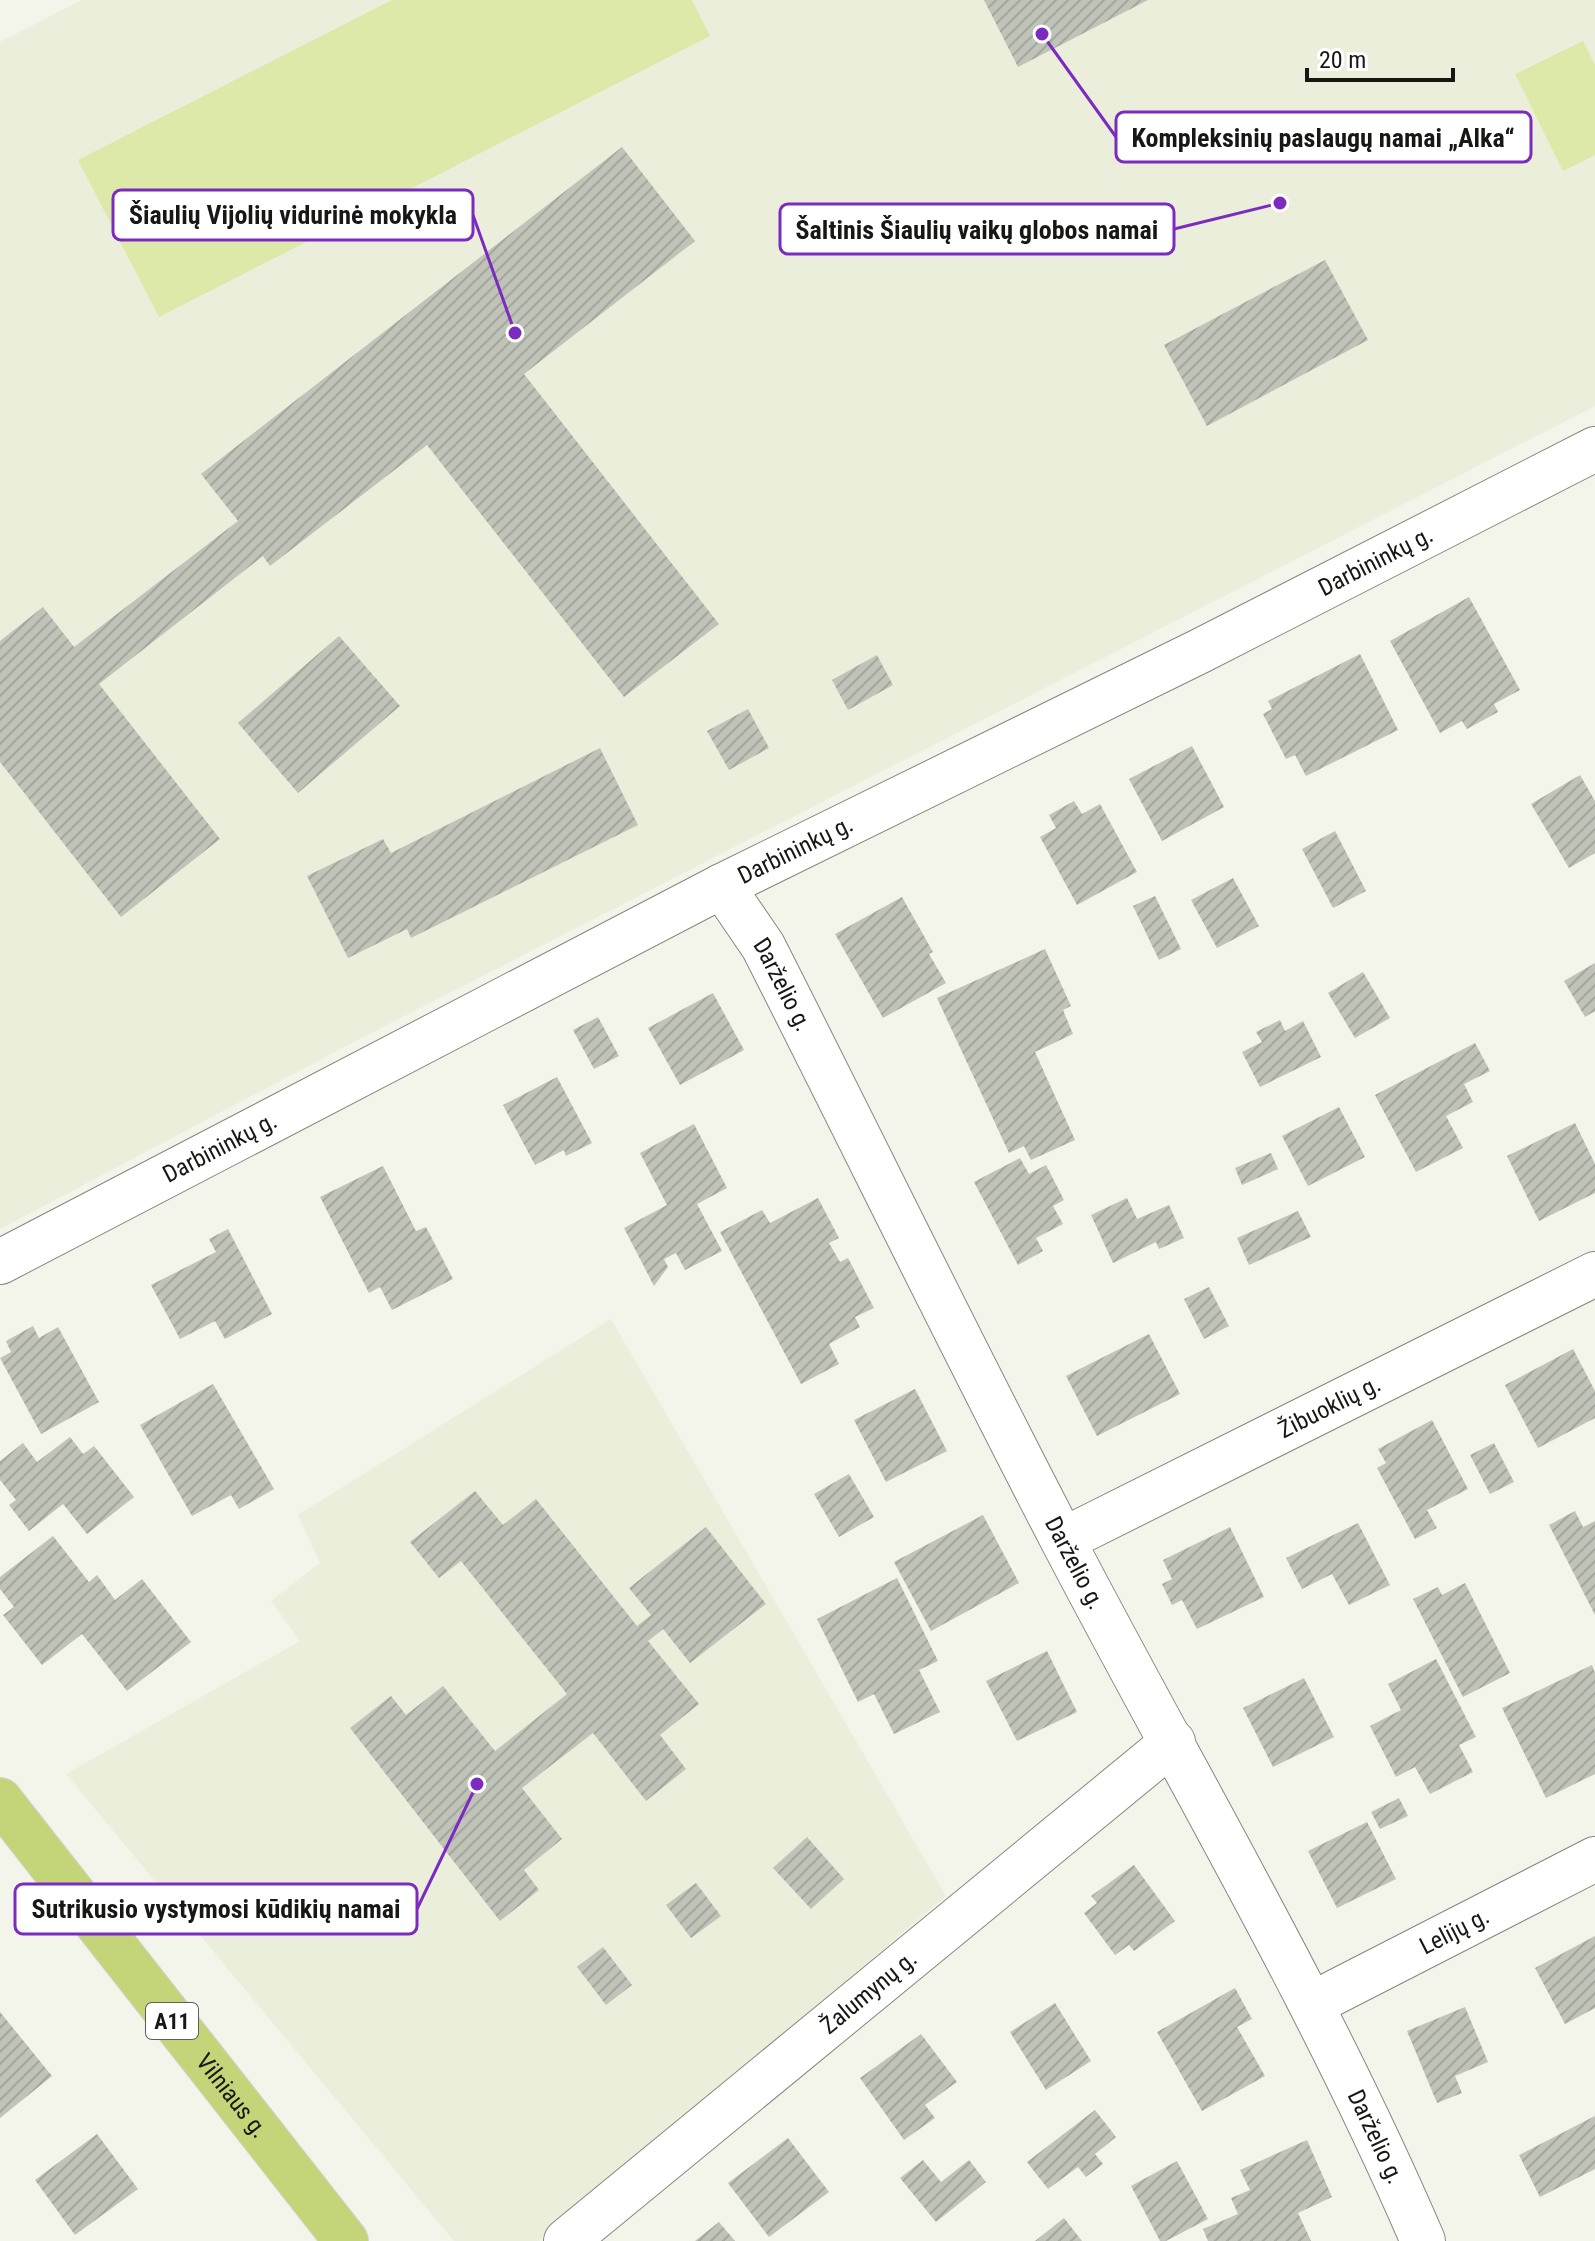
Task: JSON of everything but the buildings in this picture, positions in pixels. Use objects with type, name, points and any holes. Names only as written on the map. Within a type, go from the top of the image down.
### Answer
[{"type":"highway","name":"Vilniaus g.","points":[[0,1800],[346,2241]]},
{"type":"street","name":"Darbininkų g.","points":[[0,1262],[722,886],[1200,651],[1595,449]]},
{"type":"street","name":"Darželio g.","points":[[722,886],[763,946],[1063,1540],[1312,2004],[1383,2149],[1423,2241]]},
{"type":"street","name":"Žibuoklių g.","points":[[1063,1540],[1595,1274]]},
{"type":"street","name":"Žalumynų g.","points":[[566,2241],[1173,1742]]},
{"type":"street","name":"Lelijų g.","points":[[1312,2004],[1595,1859]]},
{"type":"shaded area","points":[[82,0],[1595,0],[1595,406],[346,1046],[0,1229],[0,42]]},
{"type":"shaded area","points":[[611,1319],[946,1896],[539,2241],[454,2241],[66,1774],[300,1641],[271,1601],[320,1563],[298,1515]]},
{"type":"green space","points":[[392,0],[692,0],[710,36],[159,317],[78,160]]},
{"type":"green space","points":[[1583,41],[1595,65],[1595,155],[1563,171],[1515,74]]},
{"type":"place","name":"Kompleksinių paslaugų namai „Alka“","points":[[1042,34]]},
{"type":"place","name":"Šaltinis Šiaulių vaikų globos namai","points":[[1280,203]]},
{"type":"place","name":"Šiaulių Vijolių vidurinė mokykla","points":[[515,333]]},
{"type":"place","name":"Sutrikusio vystymosi kūdikių namai","points":[[477,1784]]}]
